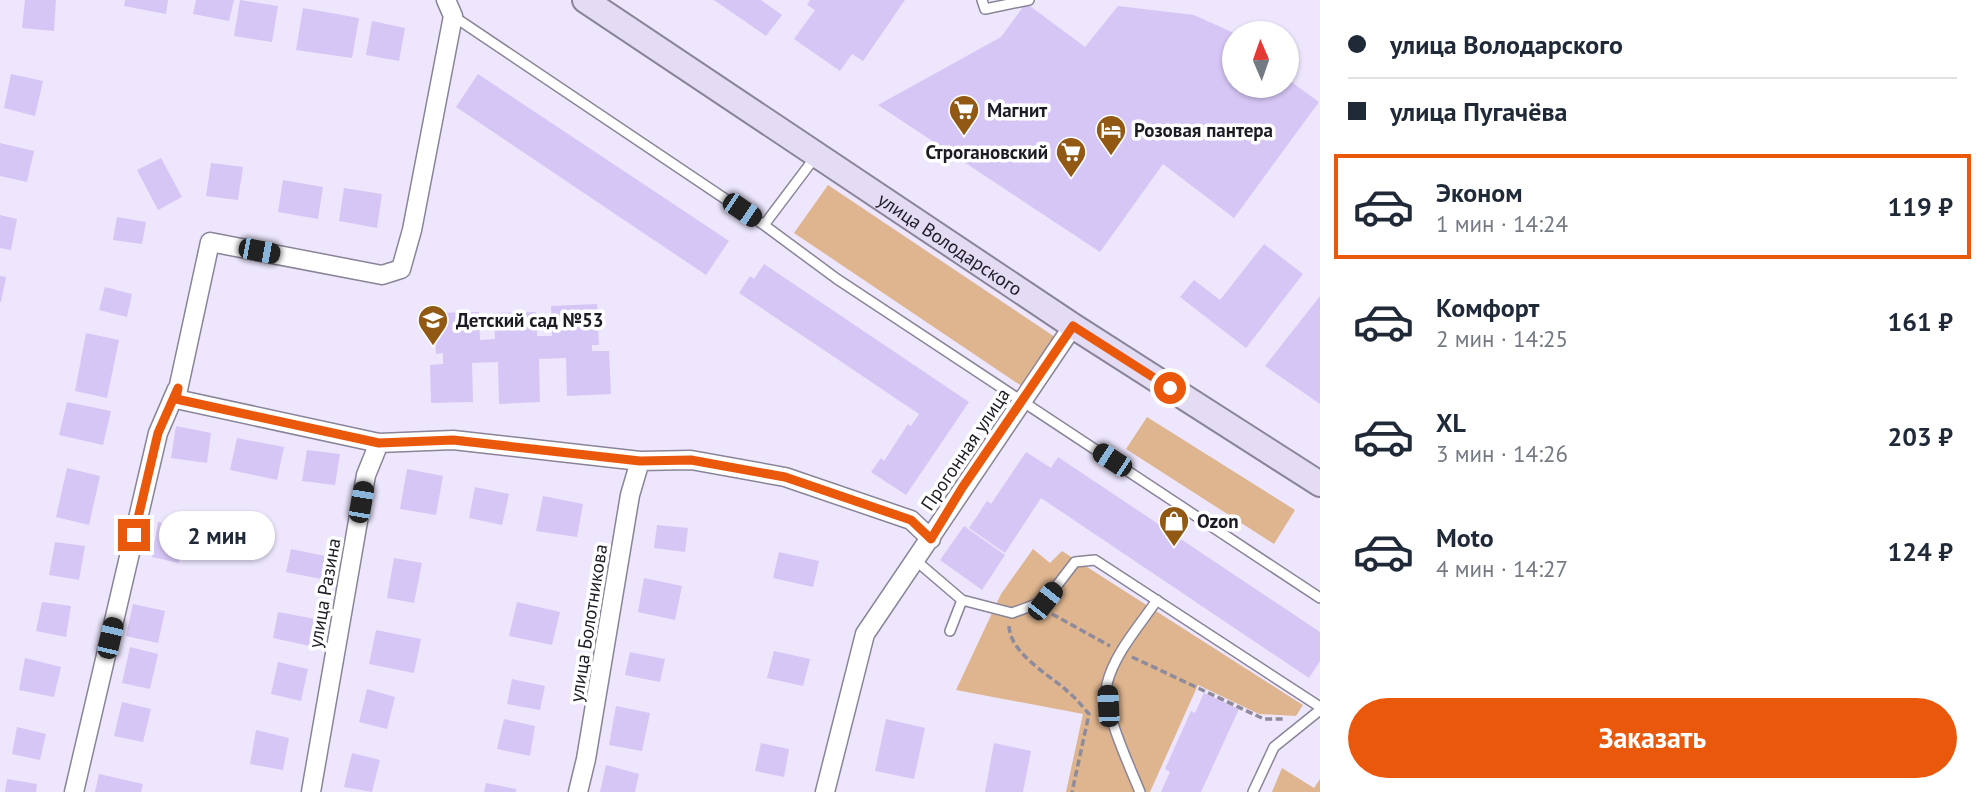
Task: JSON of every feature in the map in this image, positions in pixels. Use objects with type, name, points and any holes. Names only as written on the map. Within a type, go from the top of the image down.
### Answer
[{"type":"main road","name":"улица Володарского","points":[[585,0],[1073,326],[1320,484]]},
{"type":"street","points":[[74,792],[158,433],[177,393],[210,242],[382,275],[401,269],[412,230],[450,8]]},
{"type":"street","name":"Прогонная улица","points":[[825,792],[865,634],[1073,326]]},
{"type":"street","points":[[177,393],[379,443],[453,440],[640,461],[691,460],[785,477],[911,520],[931,539]]},
{"type":"street","name":"улица Разина","points":[[311,792],[366,475],[379,443]]},
{"type":"street","name":"улица Болотникова","points":[[578,792],[586,760],[630,495],[640,461]]},
{"type":"lane","points":[[982,0],[985,9],[1030,0]]},
{"type":"lane","points":[[450,8],[764,225],[837,279],[1320,598]]},
{"type":"lane","points":[[764,225],[817,155]]},
{"type":"lane","points":[[914,559],[962,600],[1012,614],[1045,601],[1075,562],[1095,560],[1320,708],[1274,747],[1253,792]]},
{"type":"lane","points":[[950,631],[962,600]]},
{"type":"lane","points":[[1140,792],[1108,706],[1107,685],[1122,653],[1157,600]]},
{"type":"path","points":[[1035,605],[1122,653],[1264,719],[1308,719]]},
{"type":"path","points":[[1012,614],[1008,629],[1016,645],[1039,670],[1067,690],[1089,714],[1072,792]]},
{"type":"shaded area","points":[[828,185],[1055,337],[1023,387],[794,233]]},
{"type":"shaded area","points":[[1147,417],[1295,510],[1274,544],[1126,449]]},
{"type":"shaded area","points":[[1033,549],[1050,563],[1062,551],[1303,705],[1296,716],[1259,714],[1198,685],[1150,792],[1066,792],[1083,714],[956,690],[1001,594]]},
{"type":"shaded area","points":[[1282,768],[1314,788],[1320,779],[1320,792],[1272,792]]},
{"type":"building","points":[[25,0],[56,0],[54,31],[22,28]]},
{"type":"building","points":[[125,0],[168,0],[166,14],[124,6]]},
{"type":"building","points":[[196,0],[234,0],[229,21],[193,14]]},
{"type":"building","points":[[240,0],[278,6],[272,42],[234,36]]},
{"type":"building","points":[[714,0],[761,0],[782,15],[766,36]]},
{"type":"building","points":[[810,0],[905,0],[863,61],[852,54],[840,71],[794,39],[815,10],[807,5]]},
{"type":"building","name":"Строгановский","points":[[1026,3],[1085,47],[1118,6],[1194,15],[1222,28],[1222,98],[1299,98],[1299,87],[1319,102],[1234,218],[1163,164],[1100,252],[878,105],[1001,37]]},
{"type":"building","points":[[303,8],[359,18],[352,58],[296,50]]},
{"type":"building","points":[[372,21],[405,28],[399,61],[366,55]]},
{"type":"building","points":[[11,74],[43,81],[35,116],[4,108]]},
{"type":"building","points":[[478,74],[729,241],[706,275],[456,107]]},
{"type":"building","points":[[0,143],[34,151],[27,182],[0,176]]},
{"type":"building","points":[[161,158],[182,197],[158,210],[137,170]]},
{"type":"building","points":[[211,163],[243,167],[238,200],[206,196]]},
{"type":"building","points":[[283,180],[323,187],[318,219],[278,212]]},
{"type":"building","points":[[344,188],[382,194],[377,228],[339,221]]},
{"type":"building","points":[[0,215],[17,219],[11,250],[0,248]]},
{"type":"building","points":[[117,217],[146,222],[142,244],[113,240]]},
{"type":"building","points":[[1264,244],[1303,274],[1246,348],[1180,297],[1194,280],[1220,300]]},
{"type":"building","points":[[764,264],[969,402],[906,495],[871,472],[881,458],[884,461],[908,424],[911,426],[919,414],[739,293],[750,276],[754,279]]},
{"type":"building","points":[[0,276],[6,277],[1,302],[0,302]]},
{"type":"building","points":[[105,287],[132,294],[127,317],[99,310]]},
{"type":"building","points":[[1320,296],[1320,404],[1265,366]]},
{"type":"building","points":[[597,304],[599,345],[592,345],[592,351],[609,351],[611,394],[567,396],[566,358],[539,359],[540,402],[499,404],[498,362],[472,363],[473,402],[431,403],[430,365],[443,364],[443,353],[436,354],[434,313],[479,312],[480,340],[495,339],[494,313],[536,312],[537,336],[552,336],[551,306]]},
{"type":"building","points":[[86,333],[119,340],[107,398],[75,391]]},
{"type":"building","points":[[67,402],[111,411],[103,445],[59,435]]},
{"type":"building","points":[[176,426],[211,433],[207,463],[171,458]]},
{"type":"building","points":[[237,438],[284,447],[277,480],[230,470]]},
{"type":"building","points":[[307,450],[340,454],[335,485],[302,481]]},
{"type":"building","points":[[1026,452],[1051,468],[1058,457],[1320,632],[1320,661],[1309,678],[1041,498],[1005,553],[969,528],[987,501],[991,504]]},
{"type":"building","points":[[67,468],[100,476],[89,525],[56,517]]},
{"type":"building","points":[[407,469],[443,476],[436,515],[400,509]]},
{"type":"building","points":[[475,487],[509,494],[502,525],[469,518]]},
{"type":"building","points":[[543,496],[583,504],[577,537],[536,531]]},
{"type":"building","points":[[158,522],[186,528],[179,563],[152,557]]},
{"type":"building","points":[[657,525],[688,528],[685,552],[654,548]]},
{"type":"building","points":[[964,526],[1005,555],[982,590],[940,560]]},
{"type":"building","points":[[55,542],[85,546],[79,580],[49,575]]},
{"type":"building","points":[[291,549],[325,556],[321,579],[286,572]]},
{"type":"building","points":[[779,552],[819,561],[813,587],[773,578]]},
{"type":"building","points":[[394,558],[422,563],[414,603],[387,598]]},
{"type":"building","points":[[644,578],[682,586],[675,620],[638,612]]},
{"type":"building","points":[[42,602],[71,606],[66,637],[36,631]]},
{"type":"building","points":[[517,602],[560,612],[552,645],[509,636]]},
{"type":"building","points":[[133,604],[165,611],[158,643],[126,636]]},
{"type":"building","points":[[278,612],[315,619],[310,646],[273,638]]},
{"type":"building","points":[[376,630],[421,639],[414,673],[369,664]]},
{"type":"building","points":[[130,647],[158,654],[150,689],[122,683]]},
{"type":"building","points":[[774,651],[810,659],[803,686],[767,678]]},
{"type":"building","points":[[630,652],[665,659],[660,682],[625,675]]},
{"type":"building","points":[[25,658],[61,667],[54,697],[19,690]]},
{"type":"building","points":[[278,662],[308,669],[301,701],[271,694]]},
{"type":"building","points":[[512,679],[545,686],[540,710],[507,704]]},
{"type":"building","points":[[367,689],[395,697],[387,729],[359,722]]},
{"type":"building","points":[[1204,693],[1239,709],[1201,792],[1161,792],[1170,772],[1165,769],[1191,711],[1195,713]]},
{"type":"building","points":[[122,702],[151,709],[143,742],[114,736]]},
{"type":"building","points":[[616,706],[650,713],[642,751],[609,745]]},
{"type":"building","points":[[504,719],[535,726],[530,756],[497,749]]},
{"type":"building","points":[[886,719],[925,728],[914,779],[875,771]]},
{"type":"building","points":[[17,727],[46,734],[40,760],[12,754]]},
{"type":"building","points":[[256,730],[289,738],[283,770],[250,764]]},
{"type":"building","points":[[761,743],[789,749],[784,777],[755,771]]},
{"type":"building","points":[[994,743],[1031,751],[1023,792],[985,792]]},
{"type":"building","points":[[352,753],[380,760],[372,792],[344,787]]},
{"type":"building","points":[[606,765],[639,774],[635,792],[600,792]]},
{"type":"building","points":[[99,774],[143,784],[141,792],[95,792]]},
{"type":"building","points":[[7,779],[37,784],[36,792],[5,792]]},
{"type":"building","points":[[486,783],[516,789],[516,792],[484,792]]},
{"type":"place","name":"Магнит","points":[[964,137]]},
{"type":"place","name":"Розовая пантера","points":[[1111,157]]},
{"type":"place","name":"Строгановский","points":[[1071,179]]},
{"type":"place","name":"Детский сад №53","points":[[433,347]]},
{"type":"place","name":"Ozon","points":[[1174,548]]},
{"type":"route","points":[[134,535],[158,433],[178,388],[176,399],[379,443],[453,440],[640,461],[691,460],[785,477],[911,520],[931,539],[962,488],[1073,326],[1170,388]]}]
